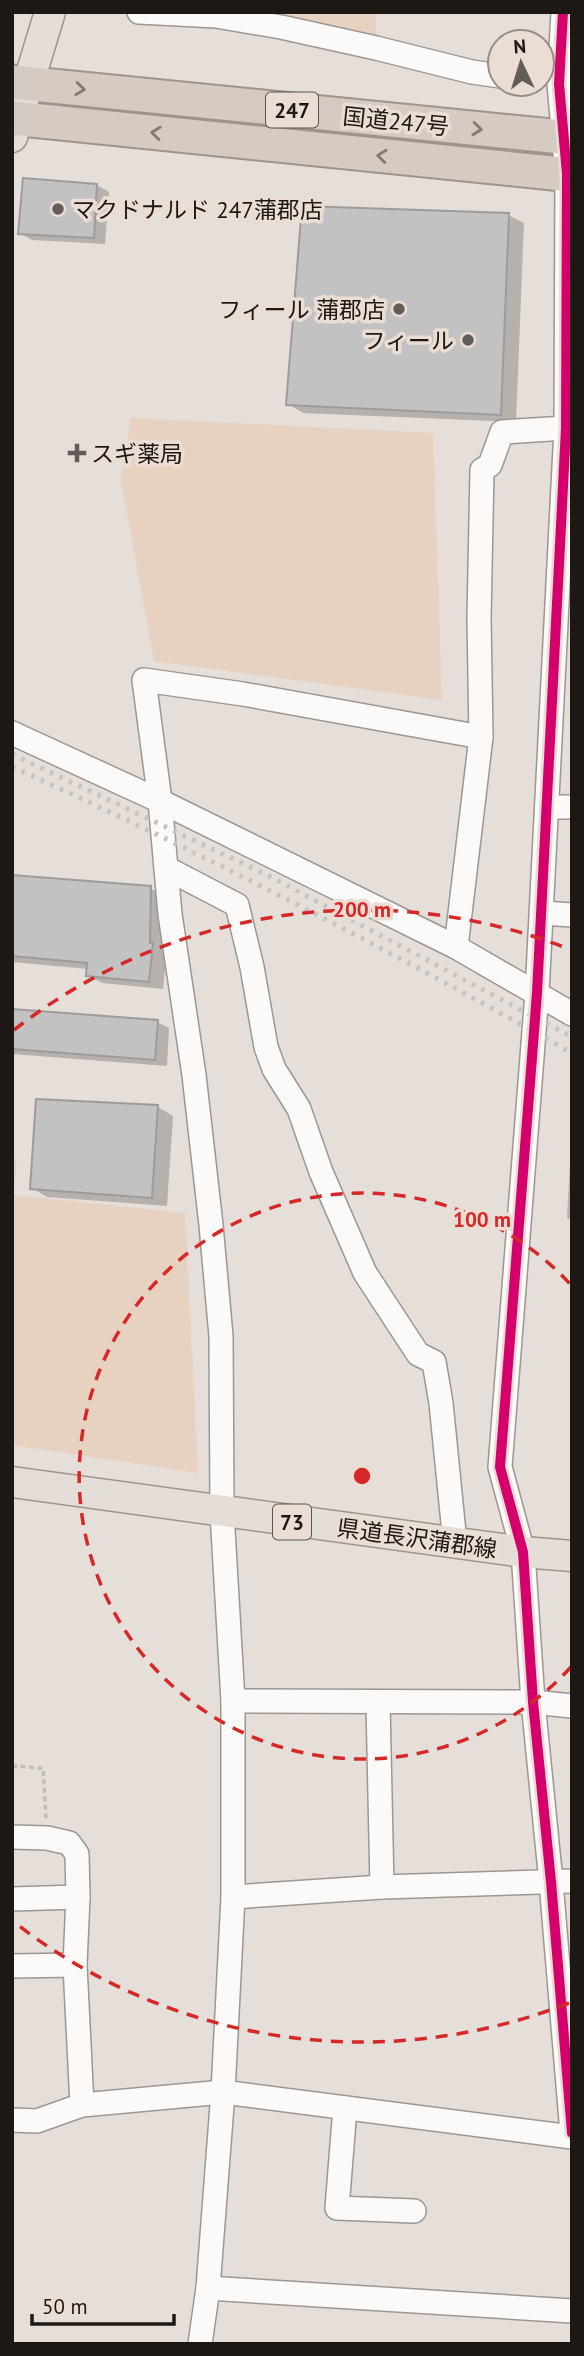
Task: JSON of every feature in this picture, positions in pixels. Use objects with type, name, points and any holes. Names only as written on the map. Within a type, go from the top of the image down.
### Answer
[{"type":"highway","name":"国道247号","points":[[21,83],[568,138]]},
{"type":"highway","name":"国道247号","points":[[14,125],[569,174]]},
{"type":"main road","points":[[14,125],[21,83],[50,12]]},
{"type":"main road","name":"県道長沢蒲郡線","points":[[12,1482],[523,1552],[572,1556]]},
{"type":"street","points":[[139,12],[280,20],[486,74]]},
{"type":"street","points":[[556,62],[565,25]]},
{"type":"street","points":[[12,2120],[37,2120],[82,2105],[223,2092],[572,2135],[561,1882],[533,1702],[523,1552],[500,1466],[537,993],[547,807],[562,690],[568,453],[569,174],[568,138],[556,98]]},
{"type":"street","points":[[456,947],[481,737],[479,619],[482,470],[490,465],[502,432],[566,428]]},
{"type":"street","points":[[200,2344],[208,2288],[223,2092],[233,1897],[233,1701],[222,1512],[221,1336],[194,1075],[170,914],[160,801],[144,680],[243,694],[481,737]]},
{"type":"street","points":[[12,733],[160,801],[456,947],[572,1014]]},
{"type":"street","points":[[547,807],[572,807]]},
{"type":"street","points":[[166,868],[237,905],[253,967],[266,1047],[274,1069],[299,1108],[321,1172],[365,1273],[418,1354],[434,1362],[441,1403],[455,1543]]},
{"type":"street","points":[[541,913],[572,915]]},
{"type":"street","points":[[233,1701],[533,1702],[572,1706]]},
{"type":"street","points":[[378,1703],[382,1887]]},
{"type":"street","points":[[12,1837],[47,1838],[69,1843],[77,1854],[75,1965],[82,2105]]},
{"type":"street","points":[[233,1897],[382,1887],[561,1882]]},
{"type":"street","points":[[12,1899],[78,1898]]},
{"type":"street","points":[[12,1966],[75,1965]]},
{"type":"street","points":[[345,2108],[337,2208],[414,2211]]},
{"type":"street","points":[[208,2288],[572,2311]]},
{"type":"path","points":[[12,1766],[43,1768],[47,1838]]},
{"type":"shaded area","points":[[290,12],[376,12],[376,38],[292,23]]},
{"type":"shaded area","points":[[131,418],[433,433],[442,700],[154,661],[121,480]]},
{"type":"shaded area","points":[[12,1158],[17,1158],[14,1195],[185,1213],[198,1473],[12,1445]]},
{"type":"building","name":"マクドナルド 247蒲郡店","points":[[23,178],[97,184],[94,238],[18,234]]},
{"type":"building","name":"フィール 蒲郡店","points":[[302,206],[509,213],[501,415],[286,405]]},
{"type":"building","points":[[12,875],[151,886],[150,943],[153,943],[149,982],[86,976],[87,963],[12,956]]},
{"type":"building","points":[[12,1009],[158,1020],[155,1060],[12,1049]]},
{"type":"building","points":[[36,1099],[158,1105],[152,1198],[30,1189]]},
{"type":"railway","points":[[12,754],[267,875],[572,1037]]},
{"type":"railway","points":[[12,767],[155,833],[295,904],[572,1053]]},
{"type":"cycle path","points":[[563,12],[559,84],[567,174],[566,428],[537,993],[500,1467],[523,1552],[533,1702],[572,2133]]},
{"type":"place","name":"マクドナルド 247蒲郡店","points":[[58,209]]},
{"type":"place","name":"フィール 蒲郡店","points":[[399,309]]},
{"type":"place","name":"フィール","points":[[468,340]]},
{"type":"place","name":"スギ薬局","points":[[77,453]]}]
